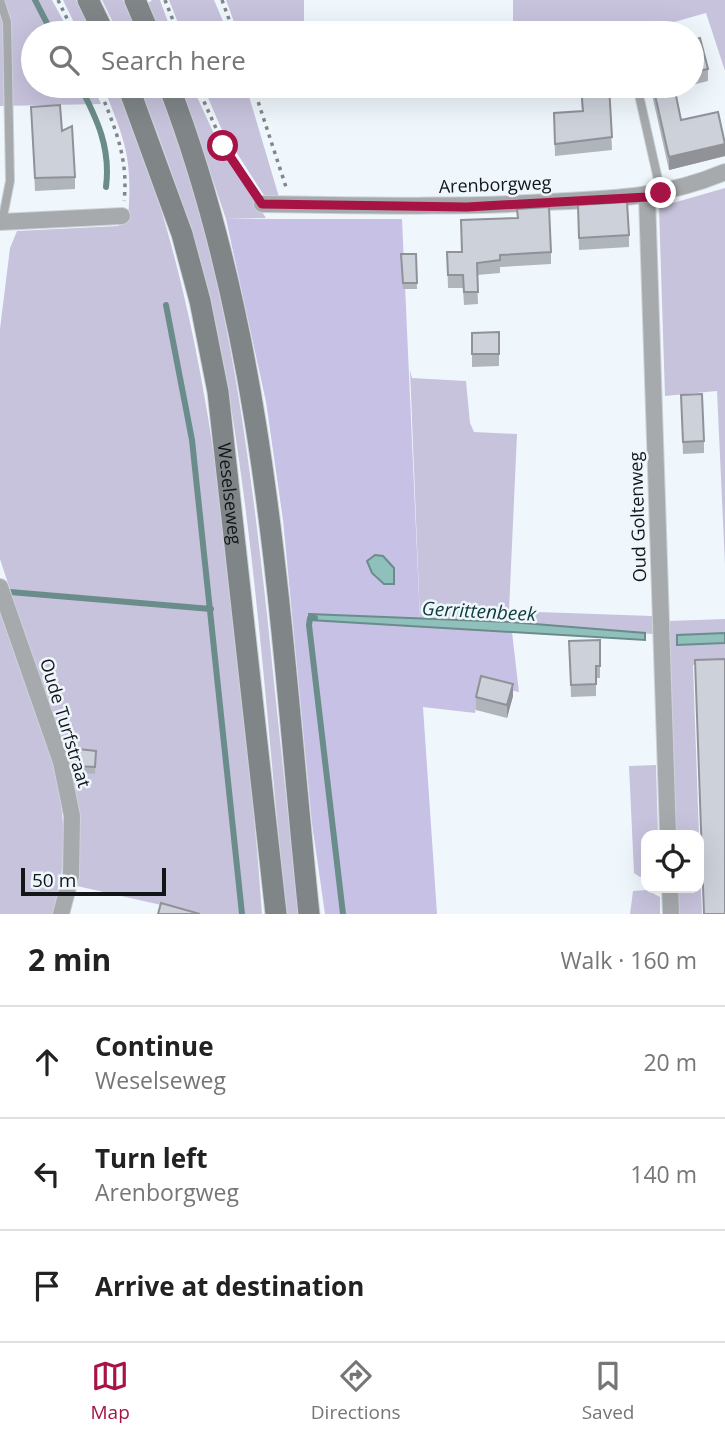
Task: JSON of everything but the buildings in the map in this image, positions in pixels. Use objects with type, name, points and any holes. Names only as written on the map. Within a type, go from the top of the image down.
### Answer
[{"type":"main road","points":[[88,0],[98,21]]},
{"type":"main road","points":[[135,0],[144,21]]},
{"type":"main road","name":"Weselseweg","points":[[132,98],[182,234],[200,301],[218,393],[276,914]]},
{"type":"main road","name":"Weselseweg","points":[[173,98],[215,223],[252,385],[309,914]]},
{"type":"street","name":"Arenborgweg","points":[[262,204],[467,207],[654,195],[725,172]]},
{"type":"street","name":"Oud Goltenweg","points":[[654,195],[668,830]]},
{"type":"street","points":[[1,227],[122,216]]},
{"type":"street","name":"Oude Turfstraat","points":[[0,587],[61,762],[72,817],[71,876],[61,914]]},
{"type":"street","points":[[670,893],[671,914]]},
{"type":"lane","points":[[0,0],[7,22],[10,181],[1,227]]},
{"type":"lane","points":[[639,98],[654,195]]},
{"type":"path","points":[[58,0],[68,21]]},
{"type":"path","points":[[165,0],[173,21]]},
{"type":"path","points":[[222,0],[230,21]]},
{"type":"path","points":[[104,98],[122,147],[127,178],[122,216]]},
{"type":"path","points":[[202,98],[223,146],[262,204]]},
{"type":"path","points":[[257,98],[292,205]]},
{"type":"shaded area","points":[[0,0],[52,0],[63,21],[21,21],[21,98],[98,98],[101,104],[0,106]]},
{"type":"shaded area","points":[[63,0],[76,0],[86,21],[73,21]]},
{"type":"shaded area","points":[[102,0],[123,0],[133,21],[112,21]]},
{"type":"shaded area","points":[[160,0],[168,21],[155,21],[148,3]]},
{"type":"shaded area","points":[[169,0],[214,0],[223,21],[177,21]]},
{"type":"shaded area","points":[[226,0],[304,0],[304,21],[234,21]]},
{"type":"shaded area","points":[[513,0],[725,0],[725,71],[706,13],[678,21],[513,21]]},
{"type":"shaded area","points":[[108,98],[122,98],[165,223],[183,293],[211,434],[230,577],[262,914],[201,914],[77,886],[79,823],[33,660],[0,559],[0,329],[10,248],[17,231],[118,226],[128,218],[128,164]]},
{"type":"shaded area","points":[[144,98],[162,98],[181,150],[200,214],[230,346],[251,480],[299,914],[286,914],[256,597],[224,366],[205,284],[169,164]]},
{"type":"shaded area","points":[[185,98],[198,98],[221,149],[266,218],[226,219]]},
{"type":"shaded area","points":[[208,98],[250,98],[279,197],[265,197],[221,128]]},
{"type":"shaded area","points":[[725,188],[725,565],[717,391],[665,396],[659,207]]},
{"type":"shaded area","points":[[226,219],[402,219],[420,619],[310,614],[310,620],[512,632],[519,692],[481,684],[475,713],[423,707],[437,914],[325,914],[312,824],[283,520],[266,402]]},
{"type":"shaded area","points":[[410,370],[412,378],[466,381],[470,423],[474,432],[517,434],[509,611],[652,616],[653,634],[420,619]]},
{"type":"shaded area","points":[[375,555],[383,556],[394,568],[394,584],[384,584],[372,573],[367,561]]},
{"type":"shaded area","points":[[0,610],[41,722],[60,797],[63,835],[61,874],[53,914],[0,914]]},
{"type":"shaded area","points":[[309,614],[510,622],[645,633],[645,640],[310,620]]},
{"type":"shaded area","points":[[725,619],[725,662],[693,665],[699,830],[673,830],[668,621]]},
{"type":"shaded area","points":[[725,633],[725,643],[677,645],[677,635]]},
{"type":"shaded area","points":[[656,765],[658,830],[641,830],[640,877],[634,873],[629,766]]},
{"type":"shaded area","points":[[633,891],[653,893],[660,897],[660,914],[630,914]]},
{"type":"shaded area","points":[[674,893],[701,893],[702,914],[675,914]]},
{"type":"waterway","points":[[35,0],[46,21]]},
{"type":"waterway","points":[[86,98],[97,122],[104,147],[106,187]]},
{"type":"waterway","name":"Gerrittenbeek","points":[[166,305],[192,440],[242,914]]},
{"type":"waterway","name":"Gerrittenbeek","points":[[10,592],[211,609]]},
{"type":"waterway","points":[[315,618],[310,618],[309,625],[343,914]]},
{"type":"route","points":[[223,146],[262,204],[467,207],[647,197],[661,193]]}]
